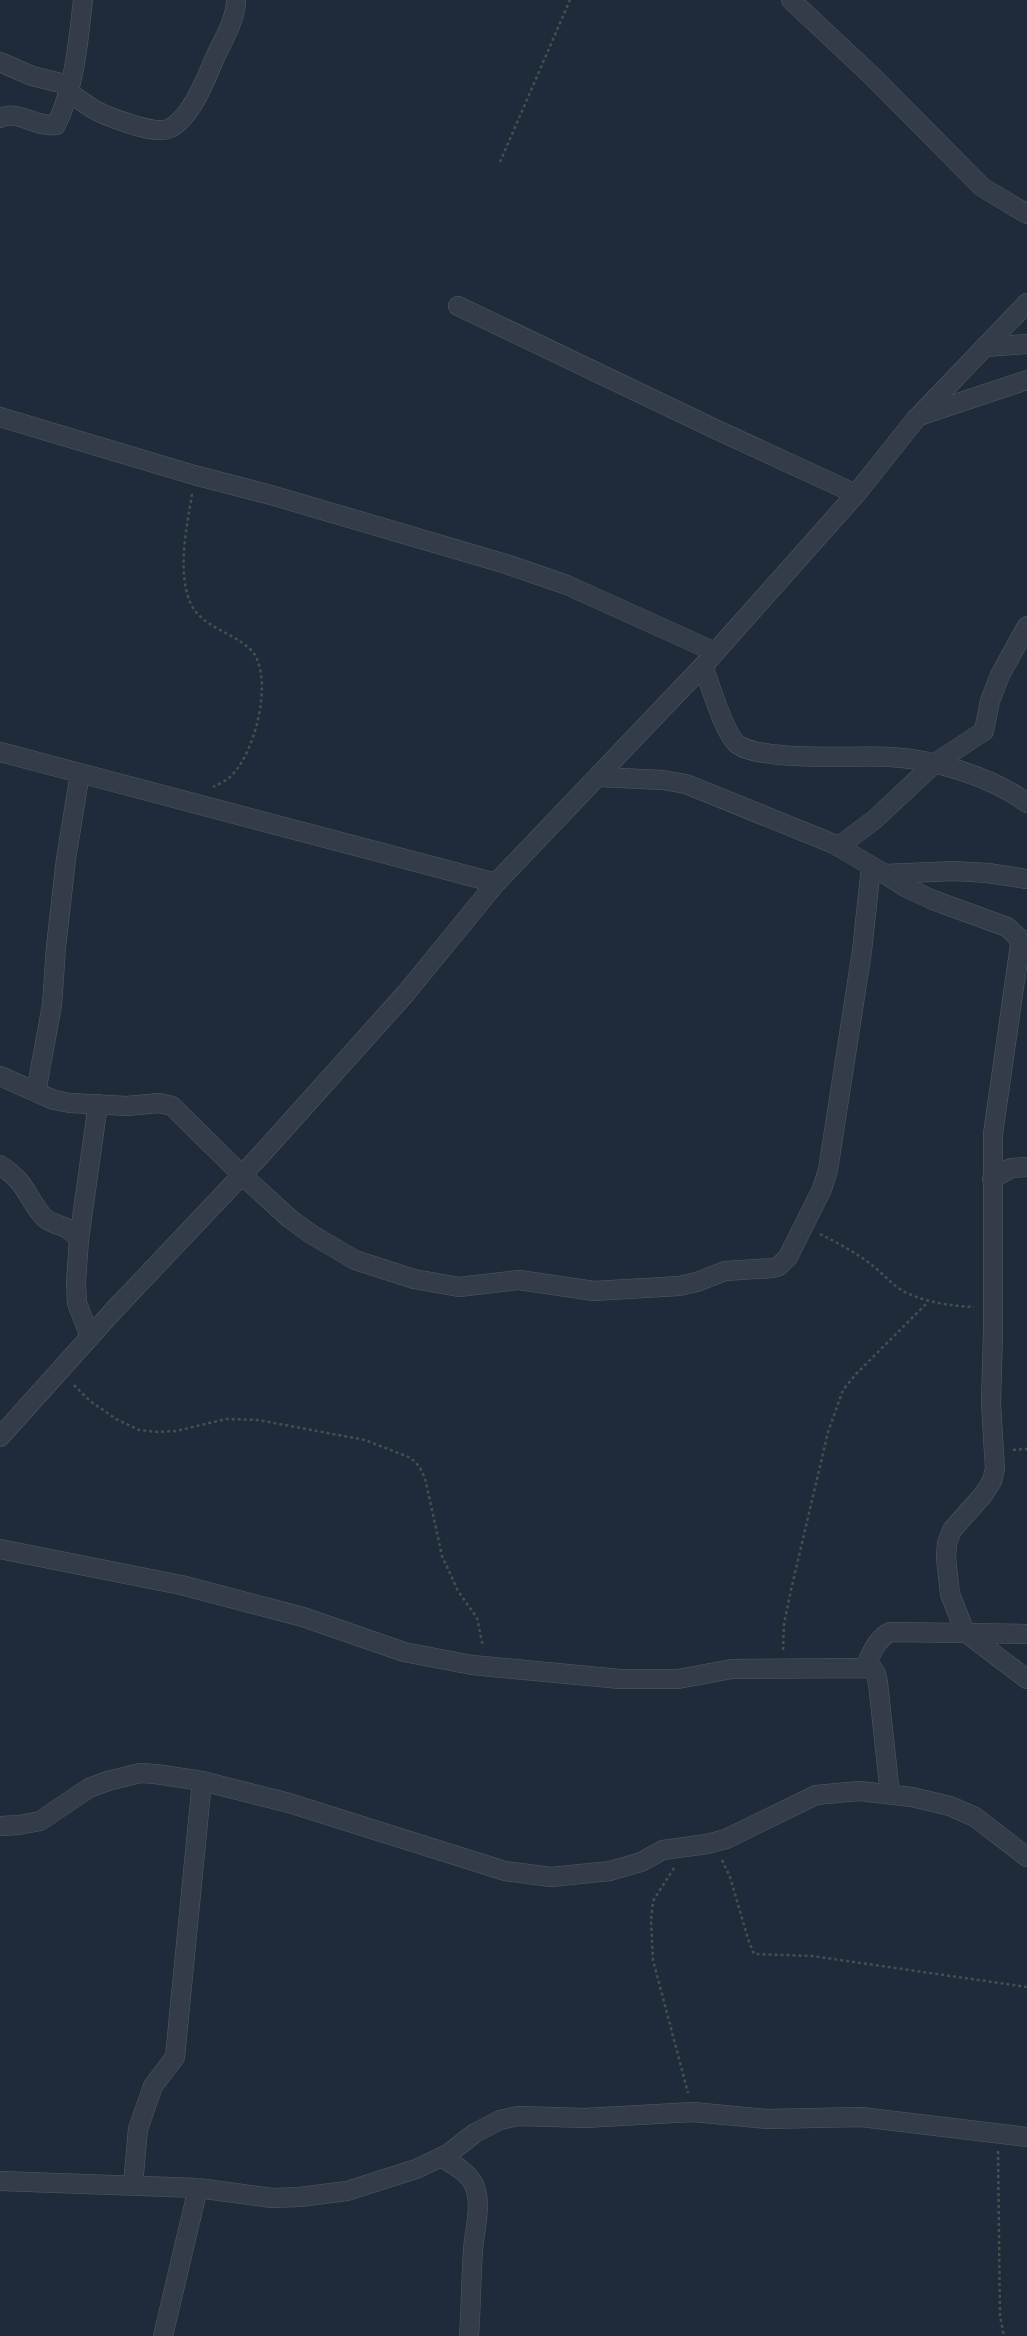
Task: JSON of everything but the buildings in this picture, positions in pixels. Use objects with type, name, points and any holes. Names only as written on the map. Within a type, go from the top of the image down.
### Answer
[{"type":"street","points":[[0,118],[15,115],[46,127],[56,125],[77,54],[83,0]]},
{"type":"street","points":[[0,62],[32,76],[68,88],[96,111],[135,125],[162,131],[173,127],[184,115],[202,88],[232,19],[236,0]]},
{"type":"street","points":[[791,0],[872,76],[982,187],[1027,214]]},
{"type":"street","points":[[0,1437],[59,1370],[242,1175],[406,993],[496,883],[599,777],[703,666],[856,494],[920,415],[1027,304]]},
{"type":"street","points":[[458,306],[715,429],[856,494]]},
{"type":"street","points":[[984,347],[1027,344]]},
{"type":"street","points":[[920,415],[1027,380]]},
{"type":"street","points":[[0,417],[194,475],[271,494],[506,564],[567,585],[715,652]]},
{"type":"street","points":[[839,846],[874,820],[934,764],[984,731],[990,701],[1000,675],[1027,626]]},
{"type":"street","points":[[703,666],[729,734],[743,748],[782,754],[890,757],[917,760],[965,773],[1015,794],[1027,803]]},
{"type":"street","points":[[0,752],[496,883]]},
{"type":"street","points":[[36,1092],[52,1005],[56,947],[66,859],[80,773]]},
{"type":"street","points":[[599,777],[663,780],[686,784],[839,846],[907,888],[933,900],[1007,927],[1018,937],[1020,946],[1018,964],[1009,1009],[993,1134],[993,1308],[991,1403],[995,1470],[992,1481],[952,1530],[946,1544],[950,1594],[965,1632],[1027,1678]]},
{"type":"street","points":[[878,870],[954,871],[1027,879]]},
{"type":"street","points":[[0,1076],[54,1100],[127,1106],[159,1103],[172,1106],[242,1175],[290,1218],[340,1253],[355,1260],[414,1279],[447,1286],[472,1286],[519,1280],[594,1291],[679,1286],[697,1282],[725,1271],[779,1266],[788,1257],[804,1226],[822,1189],[828,1170],[862,951],[878,870]]},
{"type":"street","points":[[90,1337],[77,1303],[76,1282],[79,1239],[98,1104]]},
{"type":"street","points":[[0,1165],[15,1175],[26,1188],[41,1214],[48,1221],[68,1229],[79,1239]]},
{"type":"street","points":[[992,1179],[1011,1168],[1027,1167]]},
{"type":"street","points":[[0,1549],[181,1585],[303,1618],[404,1652],[432,1659],[620,1679],[670,1679],[732,1669],[872,1668],[876,1674],[878,1683],[885,1763],[890,1794]]},
{"type":"street","points":[[865,1667],[882,1635],[890,1632],[1027,1634]]},
{"type":"street","points":[[0,1826],[40,1821],[89,1788],[108,1781],[140,1773],[202,1782],[288,1803],[505,1871],[551,1877],[610,1871],[641,1862],[663,1850],[726,1839],[816,1794],[859,1791],[912,1797],[950,1806],[975,1817],[1027,1857]]},
{"type":"street","points":[[133,2184],[138,2129],[153,2086],[173,2061],[176,2052],[202,1782]]},
{"type":"street","points":[[0,2181],[133,2184],[198,2188],[272,2198],[347,2191],[416,2169],[441,2157],[475,2133],[500,2120],[518,2116],[585,2118],[693,2112],[767,2119],[861,2117],[998,2135],[1027,2137]]},
{"type":"street","points":[[441,2157],[464,2172],[472,2182],[476,2191],[478,2210],[473,2251],[468,2336]]},
{"type":"street","points":[[163,2336],[198,2188]]},
{"type":"path","points":[[500,162],[570,0]]},
{"type":"path","points":[[185,801],[232,775],[246,756],[257,724],[261,696],[260,671],[256,657],[248,648],[200,617],[190,602],[184,563],[194,475]]},
{"type":"path","points":[[804,1226],[846,1247],[872,1265],[893,1285],[907,1294],[928,1302],[955,1306],[993,1308]]},
{"type":"path","points":[[782,1668],[784,1624],[791,1590],[828,1432],[843,1390],[856,1374],[928,1302]]},
{"type":"path","points":[[59,1370],[90,1401],[116,1419],[139,1430],[158,1432],[176,1431],[226,1419],[252,1419],[312,1432],[355,1438],[411,1458],[419,1466],[425,1478],[442,1556],[458,1591],[471,1606],[477,1618],[487,1666]]},
{"type":"path","points":[[693,2112],[653,1960],[651,1920],[653,1902],[698,1845],[722,1859],[730,1877],[749,1942],[754,1954],[812,1956],[1027,1987]]},
{"type":"path","points":[[998,2135],[1000,2316],[1004,2336]]}]
